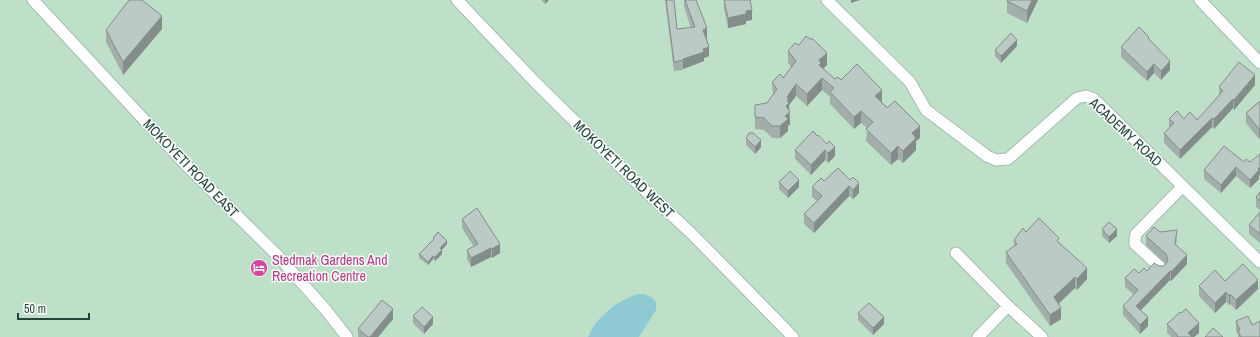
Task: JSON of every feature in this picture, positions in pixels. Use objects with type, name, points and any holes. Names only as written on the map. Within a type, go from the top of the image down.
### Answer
[{"type":"street","name":"MOKOYETI ROAD EAST","points":[[33,0],[186,165],[279,257],[325,309],[347,337]]},
{"type":"street","name":"MOKOYETI ROAD WEST","points":[[457,0],[535,82],[636,182],[692,234],[793,337]]},
{"type":"street","name":"ACADEMY ROAD","points":[[827,0],[910,82],[926,110],[987,156],[996,160],[1008,159],[1077,98],[1086,96],[1094,99],[1109,112],[1260,262]]},
{"type":"street","points":[[1200,0],[1260,63]]},
{"type":"street","points":[[1161,268],[1135,244],[1136,234],[1183,186]]},
{"type":"street","points":[[956,253],[1008,306],[1042,337]]},
{"type":"street","points":[[978,337],[1008,306]]},
{"type":"green space","points":[[0,0],[1260,0],[1260,337],[0,337]]},
{"type":"water","points":[[638,294],[644,294],[653,298],[656,302],[656,310],[639,337],[588,337],[596,323],[608,310],[623,300]]},
{"type":"building","points":[[129,0],[142,0],[162,16],[123,62],[106,30]]},
{"type":"building","points":[[666,0],[674,0],[677,29],[695,27],[685,0],[696,0],[707,28],[703,30],[709,47],[703,49],[704,52],[674,62]]},
{"type":"building","points":[[724,0],[750,0],[752,10],[746,11],[746,14],[728,18]]},
{"type":"building","points":[[1007,0],[1032,0],[1027,11]]},
{"type":"building","points":[[1139,27],[1170,61],[1161,71],[1154,64],[1147,72],[1121,47]]},
{"type":"building","points":[[1011,33],[1017,40],[1001,56],[995,50]]},
{"type":"building","points":[[806,36],[813,39],[827,53],[819,60],[821,63],[819,65],[835,79],[838,77],[841,80],[857,64],[882,90],[875,96],[887,108],[895,101],[920,126],[912,133],[916,138],[903,151],[898,146],[891,153],[866,129],[873,122],[861,111],[854,117],[830,92],[834,88],[822,78],[807,94],[796,84],[787,97],[789,99],[787,100],[789,103],[786,106],[790,112],[785,116],[788,119],[780,126],[772,126],[764,118],[755,117],[755,105],[767,103],[777,89],[772,82],[780,74],[783,78],[796,61],[788,51],[795,43],[799,45]]},
{"type":"building","points":[[1239,62],[1255,75],[1234,100],[1233,99],[1214,119],[1212,118],[1180,150],[1164,133],[1174,123],[1169,119],[1177,111],[1184,119],[1190,112],[1197,120],[1223,91],[1219,87]]},
{"type":"building","points":[[1260,101],[1260,128],[1259,129],[1246,113]]},
{"type":"building","points":[[813,131],[827,144],[829,141],[835,147],[828,153],[825,150],[811,165],[795,150]]},
{"type":"building","points":[[749,133],[753,133],[761,140],[755,147],[746,138]]},
{"type":"building","points":[[1224,146],[1244,162],[1246,159],[1250,162],[1260,154],[1259,170],[1250,180],[1236,167],[1221,185],[1204,170]]},
{"type":"building","points":[[838,168],[850,180],[853,177],[859,183],[853,190],[849,186],[814,223],[804,214],[822,196],[812,187],[821,178],[824,181]]},
{"type":"building","points":[[790,171],[799,180],[788,191],[779,182]]},
{"type":"building","points":[[1260,192],[1260,201],[1256,197]]},
{"type":"building","points":[[477,208],[500,244],[471,258],[467,250],[478,244],[462,219]]},
{"type":"building","points":[[1260,212],[1260,234],[1249,225]]},
{"type":"building","points":[[1039,218],[1059,238],[1057,241],[1087,268],[1077,279],[1075,277],[1054,297],[1061,308],[1050,315],[1006,252],[1017,244],[1014,240],[1023,228],[1026,232]]},
{"type":"building","points":[[1109,222],[1117,229],[1109,237],[1102,229]]},
{"type":"building","points":[[1154,227],[1160,232],[1177,230],[1175,244],[1187,255],[1136,306],[1148,317],[1140,325],[1123,306],[1138,290],[1125,278],[1134,269],[1139,273],[1144,268],[1147,271],[1154,263],[1159,266],[1166,264],[1168,260],[1166,254],[1146,236]]},
{"type":"building","points":[[438,232],[447,241],[440,248],[442,250],[435,257],[433,256],[428,262],[419,254],[434,239],[433,238]]},
{"type":"building","points":[[1243,264],[1258,280],[1236,300],[1230,294],[1229,296],[1226,292],[1215,303],[1199,286],[1215,270],[1225,281]]},
{"type":"building","points":[[382,300],[393,309],[370,337],[368,337],[358,329]]},
{"type":"building","points":[[869,303],[884,317],[873,328],[858,313]]},
{"type":"building","points":[[422,307],[433,317],[424,327],[413,316]]},
{"type":"building","points":[[1186,309],[1199,323],[1188,333],[1192,337],[1177,337],[1178,336],[1167,324],[1180,312],[1181,313]]},
{"type":"building","points":[[1248,316],[1252,325],[1260,321],[1260,337],[1241,337],[1236,321]]},
{"type":"building","points":[[1213,328],[1223,337],[1205,337]]},
{"type":"place","name":"Stedmak Gardens And Recreation Centre","points":[[259,268]]}]
